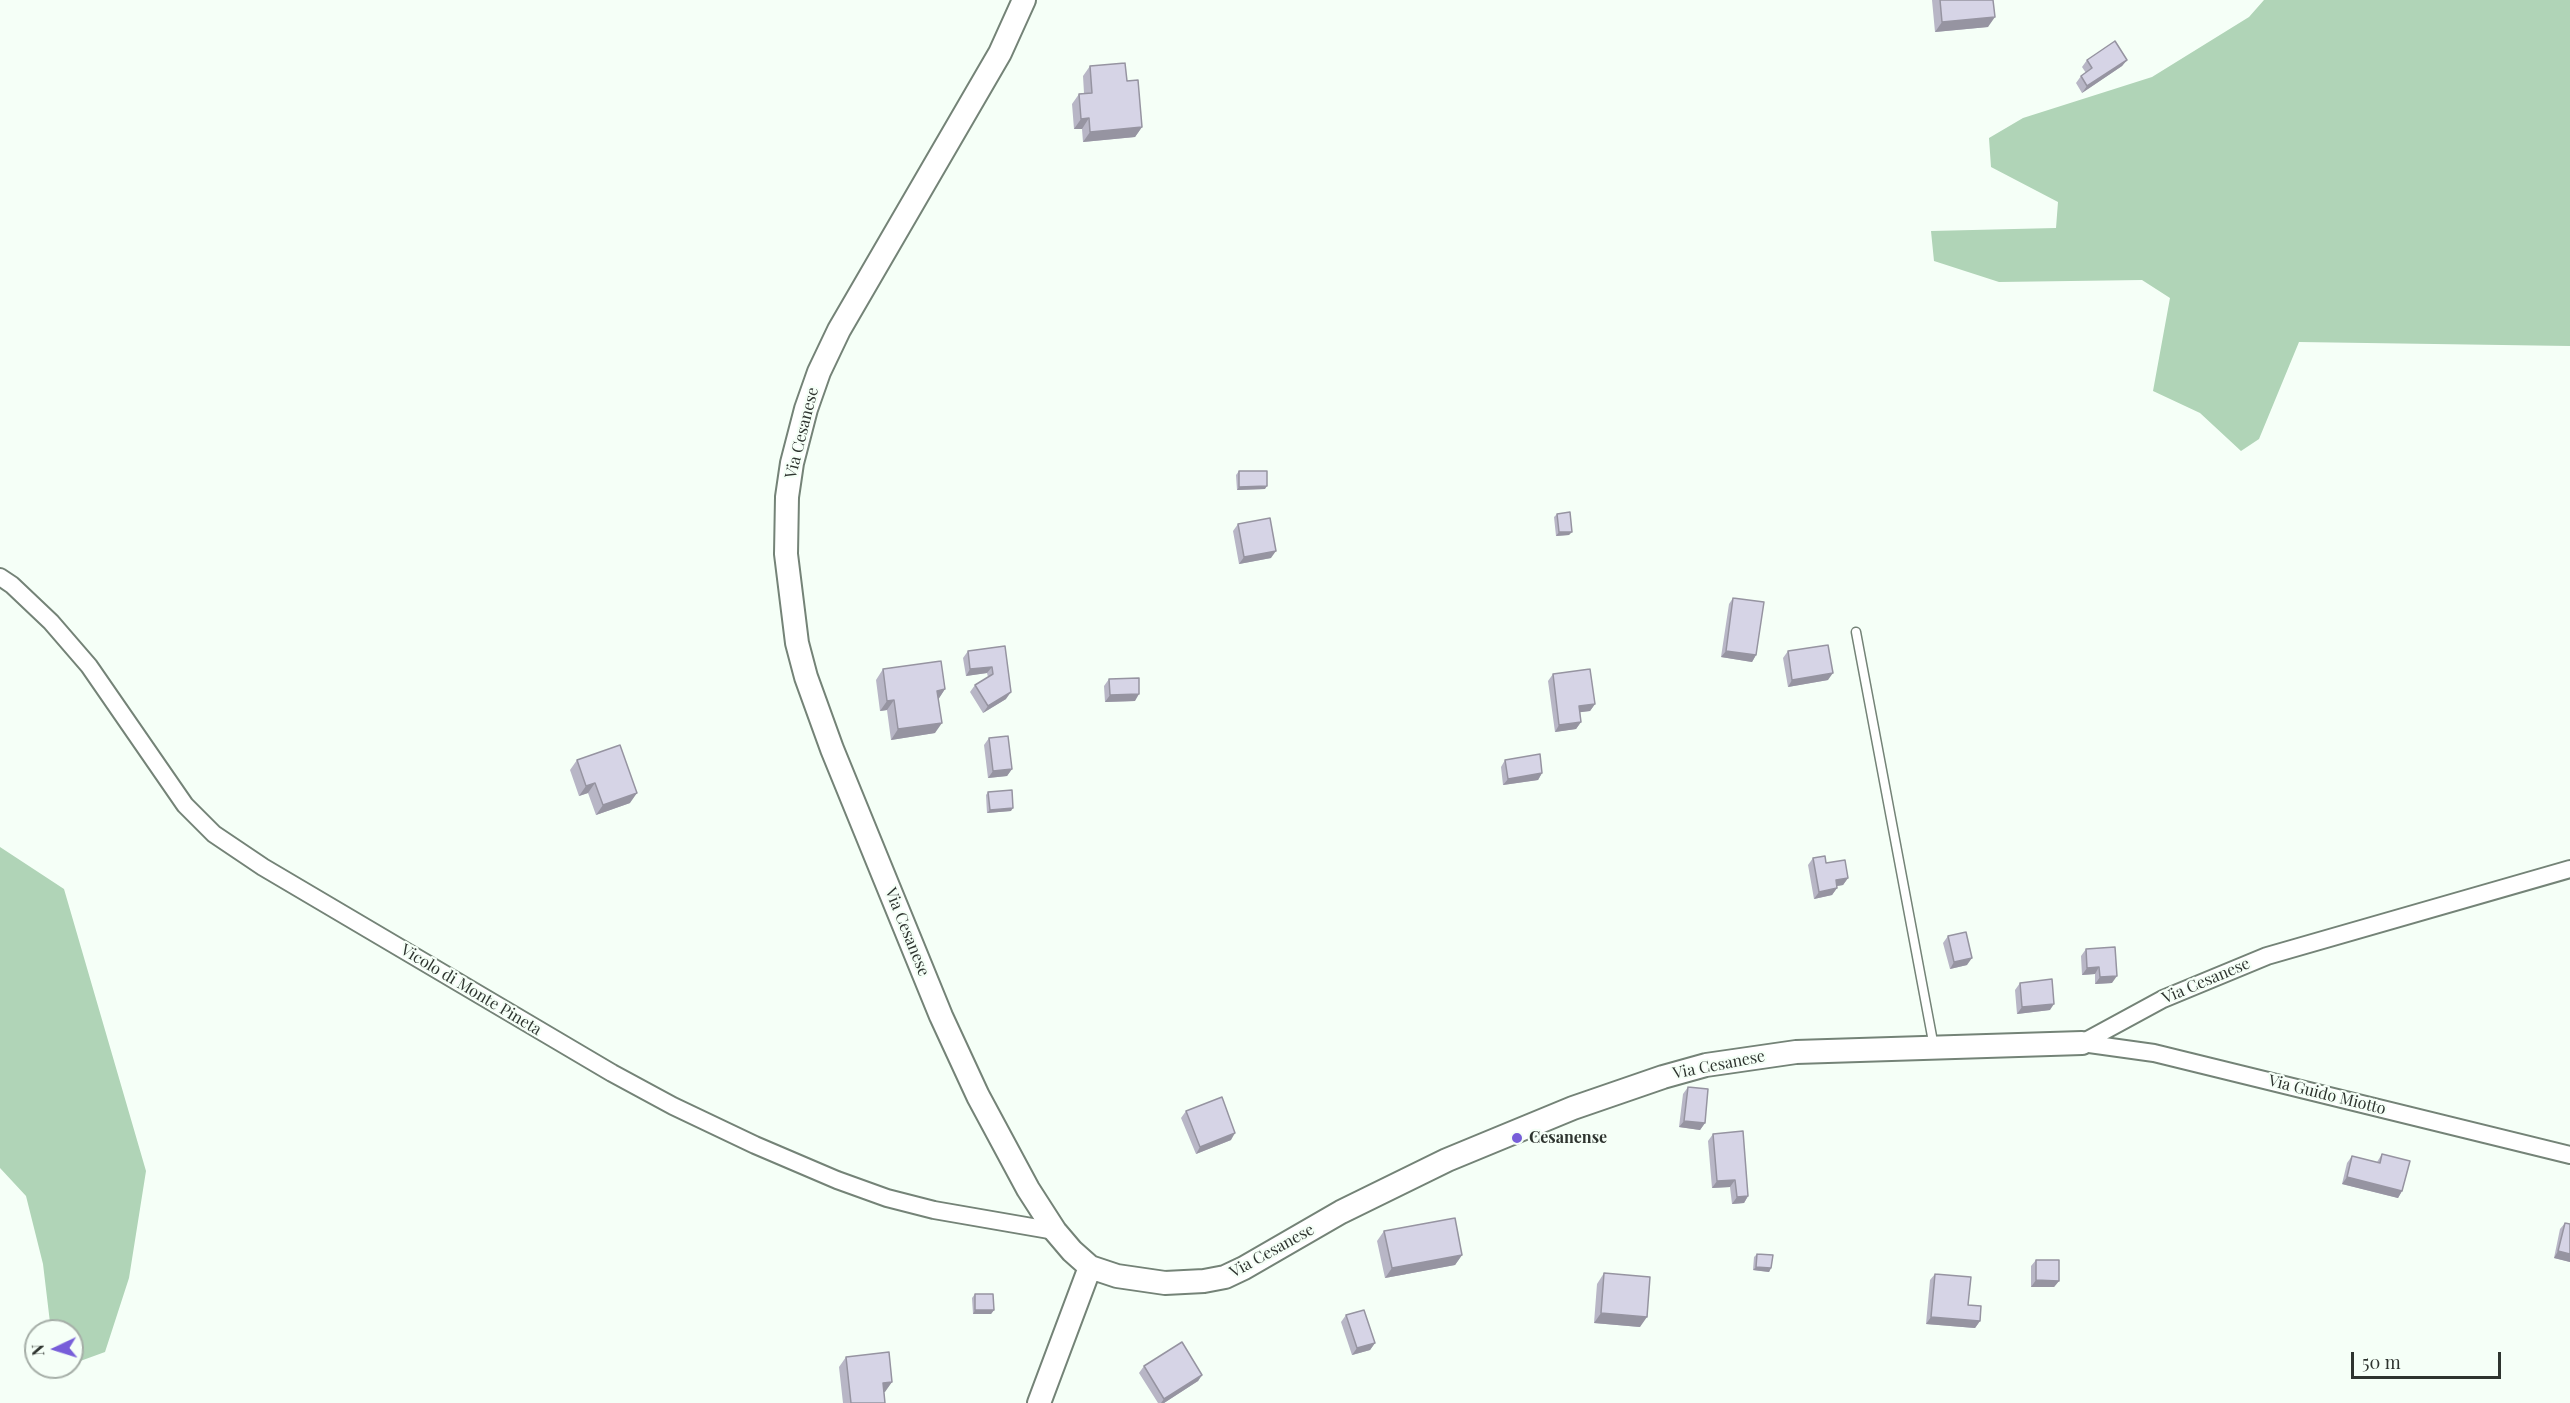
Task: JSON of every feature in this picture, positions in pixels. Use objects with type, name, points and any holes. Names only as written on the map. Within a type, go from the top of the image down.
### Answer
[{"type":"street","name":"Via Cesanese","points":[[1024,0],[1000,53],[839,330],[819,372],[806,409],[792,463],[787,497],[786,554],[796,643],[806,677],[832,749],[946,1026],[1004,1144],[1055,1231],[1090,1267],[1117,1276],[1165,1283],[1204,1281],[1226,1277],[1341,1212],[1447,1160],[1573,1108],[1663,1077],[1706,1065],[1796,1052],[2082,1043],[2163,999],[2267,956],[2570,869]]},
{"type":"street","name":"Vicolo di Monte Pineta","points":[[0,577],[12,585],[51,622],[89,666],[185,805],[214,834],[263,867],[612,1073],[673,1106],[755,1144],[837,1180],[887,1198],[934,1210],[1055,1231]]},
{"type":"street","name":"Via Guido Miotto","points":[[2082,1043],[2154,1053],[2570,1155]]},
{"type":"street","points":[[1039,1403],[1090,1267]]},
{"type":"lane","points":[[1856,632],[1934,1048]]},
{"type":"green space","points":[[2264,0],[2570,0],[2570,346],[2299,342],[2259,439],[2241,451],[2200,413],[2153,391],[2170,298],[2142,280],[1999,282],[1934,261],[1931,231],[2056,228],[2058,202],[1991,167],[1989,138],[2023,118],[2152,77],[2249,17]]},
{"type":"green space","points":[[0,847],[64,889],[146,1171],[129,1278],[105,1352],[84,1360],[84,1319],[50,1319],[43,1264],[26,1196],[0,1168]]},
{"type":"building","points":[[1940,0],[1993,0],[1995,17],[1942,22]]},
{"type":"building","points":[[2115,41],[2127,60],[2087,86],[2081,76],[2092,68],[2087,60]]},
{"type":"building","points":[[1125,63],[1127,81],[1138,80],[1142,127],[1090,132],[1089,118],[1081,119],[1079,94],[1092,93],[1090,66]]},
{"type":"building","points":[[1239,471],[1267,471],[1267,486],[1239,487]]},
{"type":"building","points":[[1570,512],[1572,532],[1559,532],[1557,514]]},
{"type":"building","points":[[1270,518],[1276,551],[1244,557],[1238,524]]},
{"type":"building","points":[[1733,598],[1764,602],[1756,655],[1726,651]]},
{"type":"building","points":[[1828,645],[1833,673],[1792,680],[1788,651]]},
{"type":"building","points":[[1005,646],[1011,692],[988,706],[975,685],[993,674],[992,667],[970,669],[968,651]]},
{"type":"building","points":[[941,661],[945,689],[937,691],[942,723],[898,729],[894,700],[887,701],[883,669]]},
{"type":"building","points":[[1590,669],[1595,704],[1579,706],[1581,722],[1559,725],[1553,674]]},
{"type":"building","points":[[1139,678],[1139,694],[1110,695],[1109,679]]},
{"type":"building","points":[[1008,736],[1012,769],[993,771],[989,738]]},
{"type":"building","points":[[620,745],[637,793],[603,805],[595,783],[586,786],[577,760]]},
{"type":"building","points":[[1540,754],[1542,773],[1508,779],[1505,760]]},
{"type":"building","points":[[1012,790],[1013,808],[990,810],[988,792]]},
{"type":"building","points":[[1825,856],[1826,863],[1845,860],[1848,878],[1836,880],[1837,888],[1819,892],[1813,858]]},
{"type":"building","points":[[1966,932],[1972,958],[1954,962],[1948,936]]},
{"type":"building","points":[[2115,947],[2117,976],[2100,977],[2099,967],[2087,968],[2086,949]]},
{"type":"building","points":[[2052,979],[2054,1004],[2022,1007],[2020,983]]},
{"type":"building","points":[[1688,1087],[1708,1089],[1705,1123],[1684,1121]]},
{"type":"building","points":[[1222,1097],[1235,1133],[1200,1147],[1186,1111]]},
{"type":"building","points":[[1743,1131],[1748,1196],[1737,1197],[1735,1180],[1717,1181],[1713,1134]]},
{"type":"building","points":[[2382,1154],[2410,1161],[2402,1191],[2347,1177],[2352,1156],[2380,1163]]},
{"type":"building","points":[[1455,1218],[1462,1255],[1392,1268],[1384,1231]]},
{"type":"building","points":[[2565,1223],[2570,1224],[2570,1254],[2558,1251]]},
{"type":"building","points":[[1757,1254],[1773,1255],[1771,1268],[1756,1267]]},
{"type":"building","points":[[2036,1260],[2059,1260],[2059,1281],[2036,1280]]},
{"type":"building","points":[[1604,1273],[1650,1277],[1647,1317],[1601,1313]]},
{"type":"building","points":[[1935,1274],[1971,1277],[1968,1305],[1981,1306],[1980,1321],[1931,1317]]},
{"type":"building","points":[[975,1294],[993,1294],[994,1310],[975,1310]]},
{"type":"building","points":[[1364,1310],[1375,1343],[1357,1348],[1346,1315]]},
{"type":"building","points":[[1182,1342],[1202,1375],[1164,1399],[1144,1366]]},
{"type":"building","points":[[889,1352],[892,1382],[883,1383],[885,1403],[851,1403],[846,1357]]},
{"type":"place","name":"Cesanense","points":[[1517,1138]]}]
